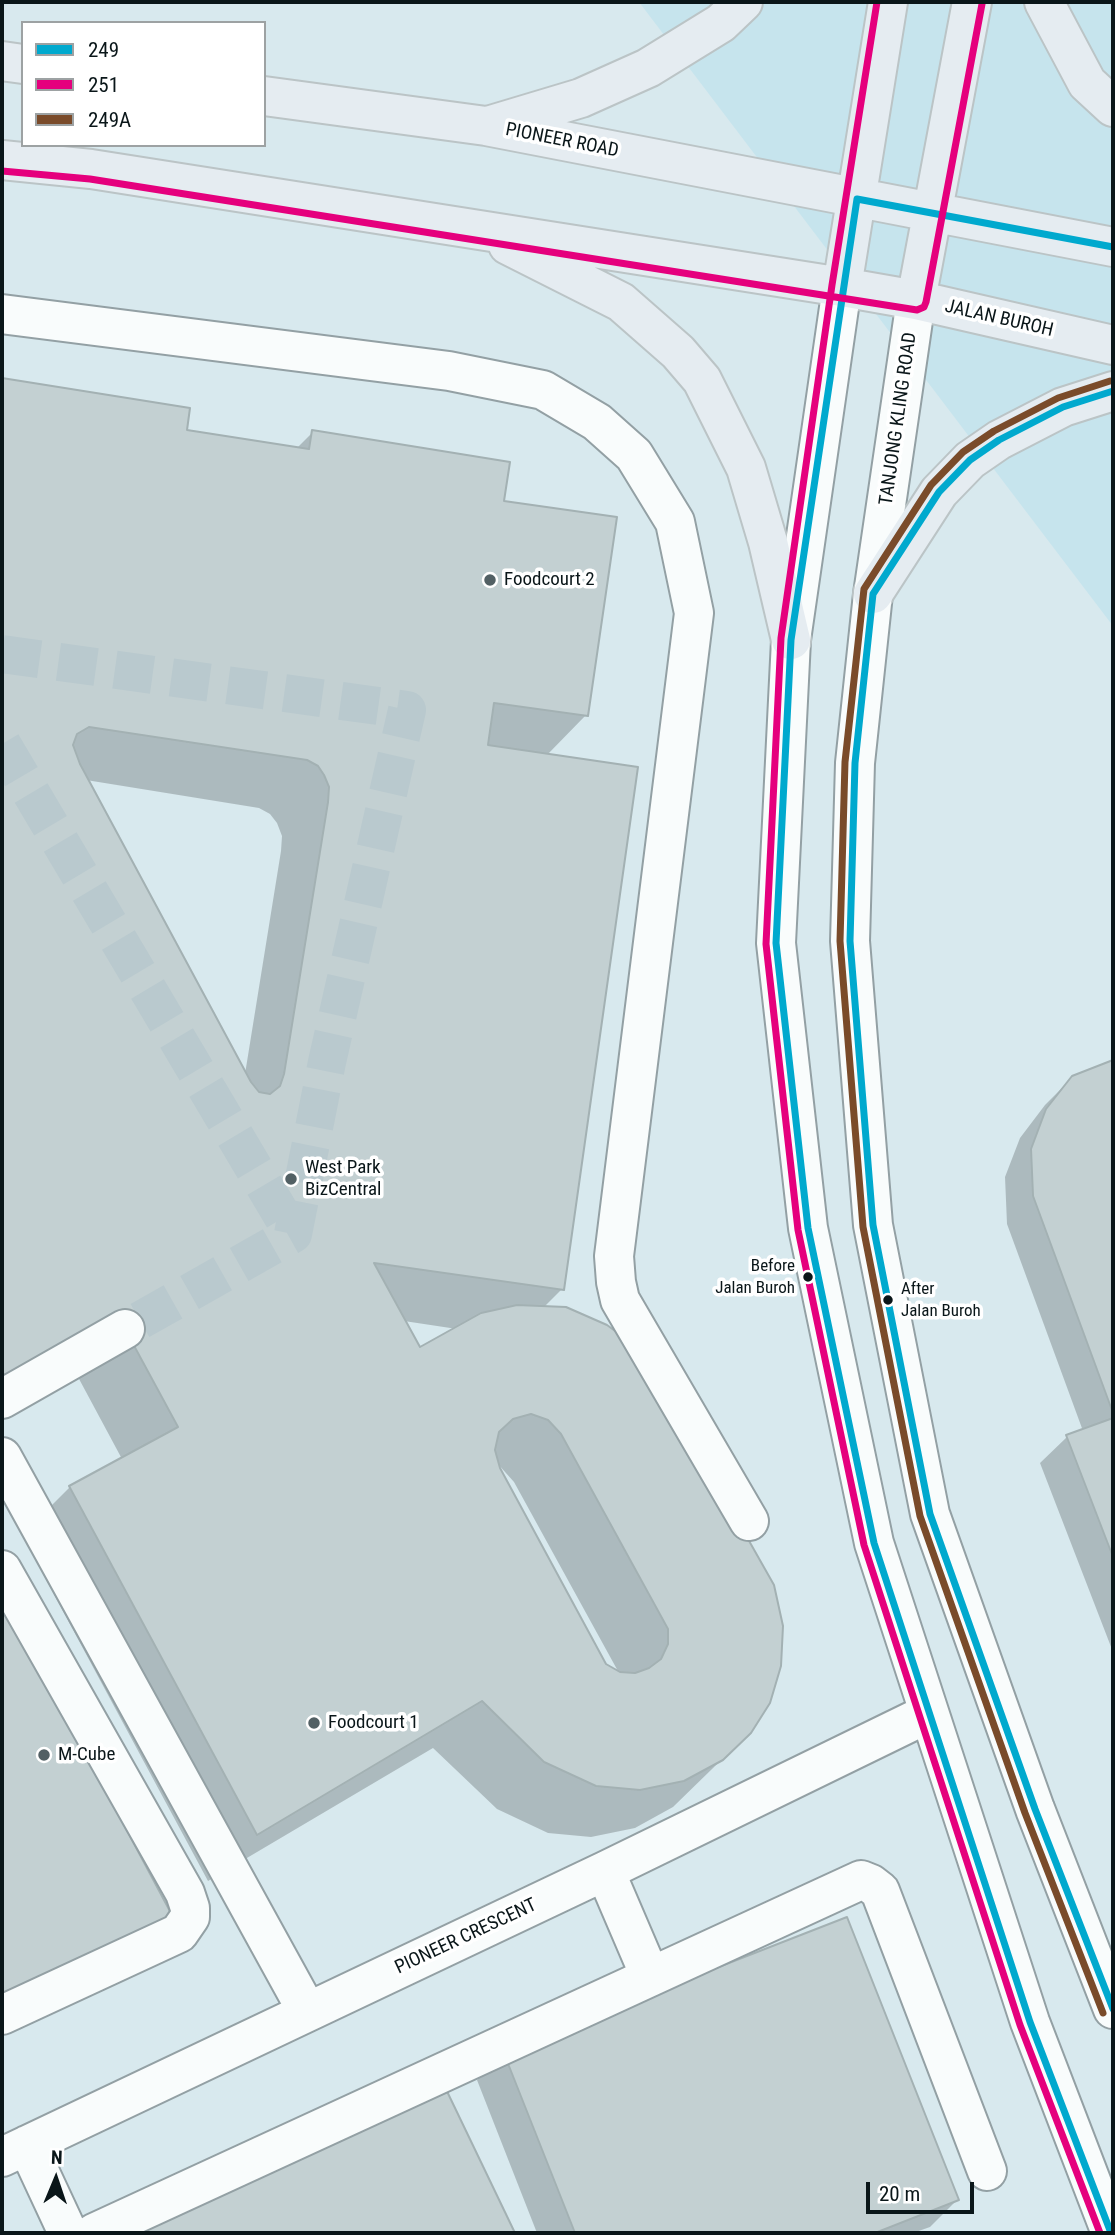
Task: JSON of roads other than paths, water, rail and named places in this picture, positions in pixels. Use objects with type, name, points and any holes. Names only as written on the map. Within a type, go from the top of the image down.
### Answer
[{"type":"main road","points":[[486,127],[581,98],[648,68],[721,23],[743,2]]},
{"type":"main road","points":[[2,160],[91,169],[842,287],[888,2]]},
{"type":"main road","points":[[916,300],[972,2]]},
{"type":"main road","points":[[1044,2],[1087,83],[1113,107]]},
{"type":"main road","points":[[2,61],[21,64]]},
{"type":"main road","name":"PIONEER ROAD","points":[[266,96],[486,127],[857,199]]},
{"type":"main road","points":[[857,199],[1113,247]]},
{"type":"main road","points":[[477,230],[621,302],[678,352],[702,380],[746,468],[768,542],[791,640]]},
{"type":"main road","name":"JALAN BUROH","points":[[842,287],[916,300],[1113,345]]},
{"type":"main road","points":[[873,594],[939,492],[970,460],[999,440],[1063,407],[1113,391]]},
{"type":"street","points":[[842,287],[791,640],[776,943],[808,1228],[874,1543],[1030,2022],[1111,2233]]},
{"type":"street","name":"TANJONG KLING ROAD","points":[[916,300],[873,594],[855,763],[850,941],[873,1225],[930,1514],[1035,1809],[1113,2009]]},
{"type":"street","points":[[2,314],[449,371],[543,390],[597,422],[634,455],[676,522],[694,613],[614,1256],[620,1300],[749,1521]]},
{"type":"street","points":[[2,1399],[125,1329]]},
{"type":"street","points":[[2,1457],[307,2011]]},
{"type":"street","points":[[2,1570],[185,1893],[190,1917],[179,1933],[2,2015]]},
{"type":"street","name":"PIONEER CRESCENT","points":[[14,2151],[605,1871],[929,1713]]},
{"type":"street","points":[[605,1871],[650,1976]]},
{"type":"street","points":[[94,2233],[861,1880],[880,1891],[987,2171]]},
{"type":"street","points":[[14,2151],[68,2233]]},
{"type":"tunnel","points":[[2,654],[407,710],[327,1062],[293,1234],[125,1329]]},
{"type":"tunnel","points":[[2,744],[293,1234]]},
{"type":"place","name":"Foodcourt 2","points":[[490,580]]},
{"type":"place","name":"West Park BizCentral","points":[[291,1179]]},
{"type":"place","name":"Before Jalan Buroh","points":[[808,1277]]},
{"type":"place","name":"After Jalan Buroh","points":[[888,1300]]},
{"type":"place","name":"Foodcourt 1","points":[[314,1723]]},
{"type":"place","name":"M-Cube","points":[[44,1755]]}]
